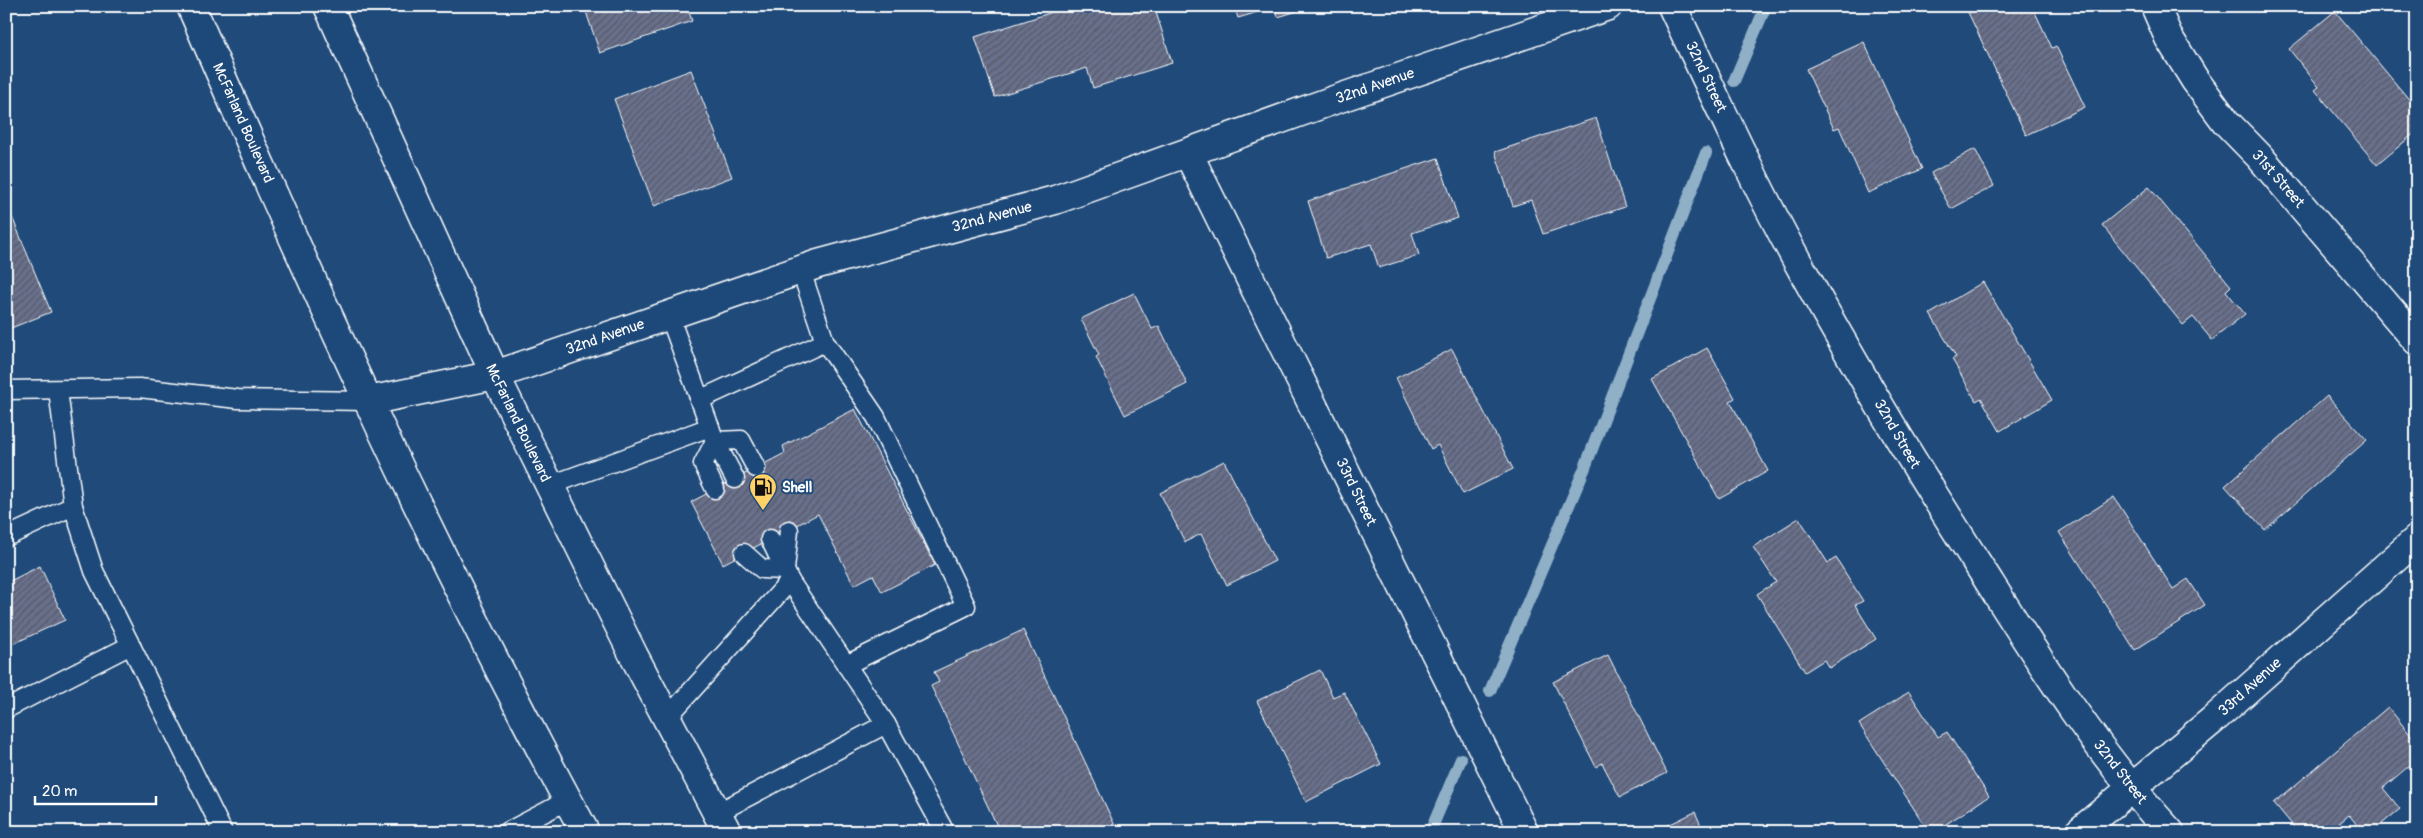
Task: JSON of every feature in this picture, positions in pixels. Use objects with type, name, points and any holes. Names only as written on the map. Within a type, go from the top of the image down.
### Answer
[{"type":"main road","name":"McFarland Boulevard","points":[[192,6],[368,400],[503,677],[585,832]]},
{"type":"main road","name":"McFarland Boulevard","points":[[328,6],[495,375],[548,486],[722,823]]},
{"type":"main road","name":"32nd Avenue","points":[[368,400],[495,375],[801,270],[1055,200],[1334,100],[1608,6]]},
{"type":"main road","name":"32nd Street","points":[[1672,6],[1744,157],[1800,268],[1926,484],[2064,698],[2131,790],[2170,832]]},
{"type":"main road","name":"31st Street","points":[[2155,6],[2180,54],[2226,122],[2259,156],[2417,341]]},
{"type":"main road","name":"33rd Street","points":[[1188,153],[1524,832]]},
{"type":"main road","name":"33rd Avenue","points":[[2079,832],[2131,790],[2417,539]]},
{"type":"lane","points":[[801,270],[825,342],[876,417],[966,606],[846,665]]},
{"type":"lane","points":[[669,315],[712,434],[735,479]]},
{"type":"lane","points":[[699,400],[825,342]]},
{"type":"lane","points":[[6,390],[139,388],[238,399],[368,400]]},
{"type":"lane","points":[[58,390],[73,506],[94,571],[223,832]]},
{"type":"lane","points":[[712,434],[702,464],[715,489]]},
{"type":"lane","points":[[548,486],[712,434],[741,440],[756,468]]},
{"type":"lane","points":[[6,537],[73,506]]},
{"type":"lane","points":[[667,718],[787,575],[789,530]]},
{"type":"lane","points":[[770,540],[787,575],[886,724],[945,832]]},
{"type":"lane","points":[[744,552],[762,569],[787,575]]},
{"type":"lane","points":[[6,709],[131,645]]},
{"type":"lane","points":[[722,823],[886,724]]},
{"type":"lane","points":[[507,832],[568,800]]},
{"type":"building","points":[[584,6],[687,6],[692,21],[600,53]]},
{"type":"building","points":[[1071,6],[1154,6],[1172,63],[1093,88],[1087,68],[995,97],[975,37]]},
{"type":"building","points":[[1234,6],[1314,6],[1278,17],[1275,7],[1238,18]]},
{"type":"building","points":[[1970,6],[2032,6],[2052,48],[2056,46],[2085,107],[2026,135],[1966,8]]},
{"type":"building","points":[[2335,11],[2417,109],[2417,131],[2377,165],[2315,90],[2319,87],[2289,49]]},
{"type":"building","points":[[1864,42],[1922,169],[1868,193],[1839,127],[1834,129],[1806,69]]},
{"type":"building","points":[[691,70],[732,177],[654,206],[614,99]]},
{"type":"building","points":[[1596,118],[1625,207],[1543,234],[1531,200],[1513,206],[1495,152]]},
{"type":"building","points":[[1975,149],[1994,186],[1951,209],[1931,173]]},
{"type":"building","points":[[1438,158],[1458,218],[1412,233],[1419,255],[1379,268],[1371,244],[1326,258],[1308,201]]},
{"type":"building","points":[[2149,187],[2231,286],[2226,291],[2245,314],[2212,340],[2193,317],[2183,325],[2102,225]]},
{"type":"building","points":[[6,202],[51,312],[6,330]]},
{"type":"building","points":[[1983,282],[2052,400],[2000,431],[1981,398],[1976,401],[1952,359],[1956,357],[1930,314]]},
{"type":"building","points":[[1134,293],[1152,329],[1159,326],[1187,384],[1125,415],[1096,357],[1099,355],[1081,319]]},
{"type":"building","points":[[1707,348],[1735,398],[1730,401],[1768,471],[1719,499],[1652,379]]},
{"type":"building","points":[[1452,349],[1513,469],[1463,494],[1438,445],[1431,449],[1396,378]]},
{"type":"building","points":[[2327,396],[2367,440],[2265,530],[2225,486]]},
{"type":"building","points":[[855,409],[935,565],[882,592],[873,575],[854,585],[818,514],[723,564],[691,502],[785,453],[783,446]]},
{"type":"building","points":[[1224,461],[1275,561],[1227,585],[1201,534],[1185,542],[1160,493]]},
{"type":"building","points":[[2114,497],[2173,589],[2188,579],[2205,605],[2135,650],[2059,532]]},
{"type":"building","points":[[1799,518],[1828,563],[1836,558],[1863,601],[1855,605],[1876,639],[1829,668],[1824,660],[1805,672],[1757,594],[1776,582],[1753,547]]},
{"type":"building","points":[[40,566],[65,620],[6,647],[6,583]]},
{"type":"building","points":[[1023,630],[1118,832],[1000,832],[931,686],[939,682],[934,672]]},
{"type":"building","points":[[1608,655],[1667,773],[1620,797],[1602,763],[1596,767],[1553,682]]},
{"type":"building","points":[[1320,670],[1333,697],[1344,692],[1381,764],[1306,802],[1257,701]]},
{"type":"building","points":[[1909,692],[1938,737],[1947,732],[1989,796],[1934,832],[1929,832],[1859,724]]},
{"type":"building","points":[[2388,707],[2417,743],[2417,759],[2383,788],[2400,809],[2372,832],[2363,832],[2349,815],[2329,832],[2298,832],[2274,803]]},
{"type":"building","points":[[1695,812],[1704,832],[1654,832]]},
{"type":"waterway","points":[[1734,81],[1766,6]]},
{"type":"waterway","points":[[1490,691],[1584,470],[1706,153]]},
{"type":"waterway","points":[[1430,832],[1461,759]]},
{"type":"place","name":"Shell","points":[[763,511]]}]
